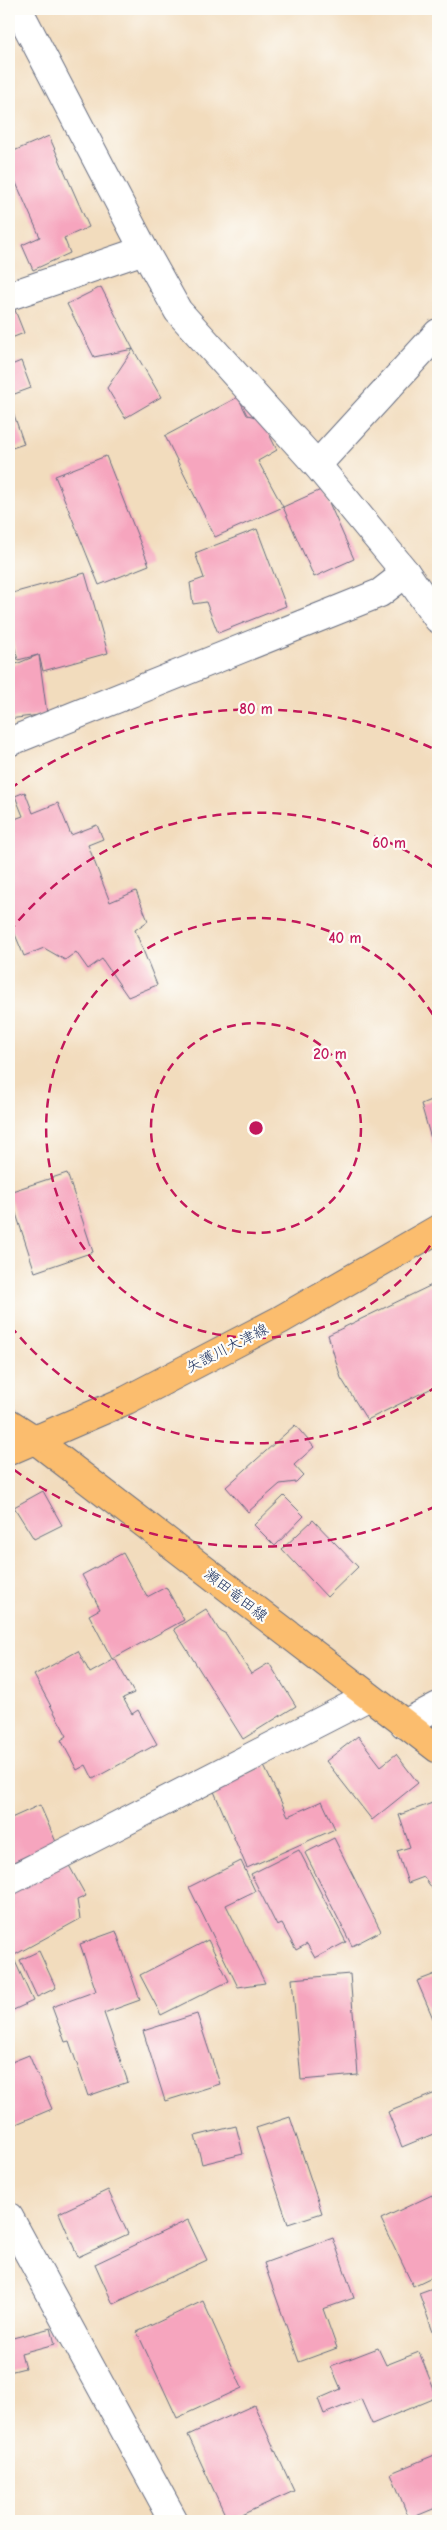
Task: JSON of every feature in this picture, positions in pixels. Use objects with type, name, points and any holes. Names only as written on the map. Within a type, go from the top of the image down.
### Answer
[{"type":"main road","name":"矢護川大津線","points":[[9,1451],[127,1400],[280,1320],[438,1229]]},
{"type":"main road","points":[[9,1423],[34,1439]]},
{"type":"main road","name":"瀬田竜田線","points":[[34,1439],[438,1750]]},
{"type":"street","points":[[18,9],[178,311],[317,465],[406,572],[438,619]]},
{"type":"street","points":[[9,296],[144,250]]},
{"type":"street","points":[[317,465],[438,333]]},
{"type":"street","points":[[9,742],[380,592],[406,572]]},
{"type":"street","points":[[9,1881],[368,1697]]},
{"type":"street","points":[[404,1724],[438,1706]]},
{"type":"street","points":[[9,2217],[174,2521]]},
{"type":"building","points":[[49,136],[89,227],[64,238],[70,253],[33,270],[22,245],[40,237],[9,167],[9,153]]},
{"type":"building","points":[[101,287],[133,349],[94,357],[67,304]]},
{"type":"building","points":[[9,295],[24,333],[9,339]]},
{"type":"building","points":[[133,349],[161,397],[125,418],[107,388]]},
{"type":"building","points":[[21,361],[31,388],[9,396],[9,366]]},
{"type":"building","points":[[238,397],[247,415],[261,418],[277,450],[258,461],[283,507],[215,537],[165,436]]},
{"type":"building","points":[[11,406],[24,444],[9,449],[9,407]]},
{"type":"building","points":[[106,456],[149,565],[99,585],[55,476]]},
{"type":"building","points":[[323,489],[354,559],[314,577],[283,507]]},
{"type":"building","points":[[257,529],[286,606],[218,633],[206,602],[193,604],[190,583],[204,578],[195,553]]},
{"type":"building","points":[[85,573],[108,653],[43,671],[39,655],[47,714],[9,719],[9,667],[38,655],[18,660],[9,626],[9,594]]},
{"type":"building","points":[[25,792],[33,813],[58,803],[71,835],[97,825],[103,839],[88,845],[110,902],[136,891],[148,921],[135,930],[157,985],[128,997],[102,959],[88,969],[76,952],[65,960],[44,948],[24,956],[14,932],[9,934],[9,821],[23,816],[15,796]]},
{"type":"building","points":[[438,1097],[438,1163],[421,1104]]},
{"type":"building","points":[[67,1173],[93,1252],[35,1272],[9,1192]]},
{"type":"building","points":[[438,1282],[438,1385],[367,1420],[341,1378],[328,1335]]},
{"type":"building","points":[[295,1425],[314,1447],[294,1465],[303,1475],[296,1482],[280,1484],[248,1512],[226,1487]]},
{"type":"building","points":[[43,1491],[62,1525],[34,1539],[14,1507]]},
{"type":"building","points":[[284,1496],[304,1516],[275,1546],[254,1525]]},
{"type":"building","points":[[313,1520],[358,1567],[327,1597],[282,1549]]},
{"type":"building","points":[[123,1553],[147,1597],[166,1587],[184,1620],[112,1659],[89,1615],[100,1609],[82,1575]]},
{"type":"building","points":[[206,1609],[219,1630],[226,1634],[251,1674],[269,1663],[296,1706],[243,1739],[174,1629]]},
{"type":"building","points":[[78,1651],[90,1673],[115,1659],[134,1693],[123,1698],[132,1714],[138,1710],[157,1744],[93,1779],[86,1765],[77,1770],[61,1740],[67,1736],[34,1675]]},
{"type":"building","points":[[358,1736],[381,1766],[396,1754],[418,1783],[372,1820],[326,1761]]},
{"type":"building","points":[[264,1766],[288,1816],[322,1801],[335,1829],[247,1868],[213,1789]]},
{"type":"building","points":[[438,1801],[438,1890],[434,1891],[424,1877],[408,1883],[397,1851],[410,1847],[399,1815]]},
{"type":"building","points":[[40,1805],[56,1842],[9,1864],[9,1819]]},
{"type":"building","points":[[334,1838],[381,1931],[352,1946],[305,1853]]},
{"type":"building","points":[[299,1850],[346,1942],[315,1958],[307,1944],[296,1950],[282,1924],[277,1926],[251,1874]]},
{"type":"building","points":[[66,1860],[86,1896],[77,1900],[80,1919],[9,1958],[9,1892]]},
{"type":"building","points":[[241,1861],[255,1891],[226,1905],[265,1983],[238,1987],[189,1887]]},
{"type":"building","points":[[116,1931],[140,2000],[104,2013],[128,2082],[88,2096],[69,2041],[65,2042],[52,2007],[96,1991],[80,1944]]},
{"type":"building","points":[[208,1940],[229,1981],[161,2015],[140,1975]]},
{"type":"building","points":[[39,1951],[56,1988],[37,1997],[20,1960]]},
{"type":"building","points":[[14,1959],[33,2001],[9,2012],[9,1961]]},
{"type":"building","points":[[438,1973],[438,2030],[417,1981]]},
{"type":"building","points":[[350,1974],[358,2075],[301,2080],[292,1979]]},
{"type":"building","points":[[197,2014],[220,2084],[165,2101],[143,2031]]},
{"type":"building","points":[[29,2055],[52,2109],[9,2127],[9,2063]]},
{"type":"building","points":[[438,2092],[438,2132],[402,2147],[388,2112]]},
{"type":"building","points":[[290,2117],[322,2213],[288,2224],[256,2128]]},
{"type":"building","points":[[236,2126],[243,2154],[202,2164],[195,2136]]},
{"type":"building","points":[[108,2190],[128,2234],[78,2257],[59,2213]]},
{"type":"building","points":[[432,2195],[438,2209],[438,2274],[413,2286],[381,2219]]},
{"type":"building","points":[[188,2220],[207,2260],[113,2304],[95,2264]]},
{"type":"building","points":[[333,2238],[354,2298],[323,2309],[337,2348],[299,2362],[264,2263]]},
{"type":"building","points":[[438,2286],[438,2346],[419,2293]]},
{"type":"building","points":[[203,2301],[242,2388],[177,2418],[137,2332]]},
{"type":"building","points":[[51,2328],[55,2344],[21,2353],[25,2368],[9,2372],[9,2339]]},
{"type":"building","points":[[378,2348],[386,2365],[419,2352],[437,2397],[372,2424],[361,2399],[324,2414],[318,2399],[341,2389],[331,2366]]},
{"type":"building","points":[[254,2405],[294,2491],[228,2521],[188,2435]]},
{"type":"building","points":[[437,2454],[438,2507],[409,2519],[391,2473]]}]
